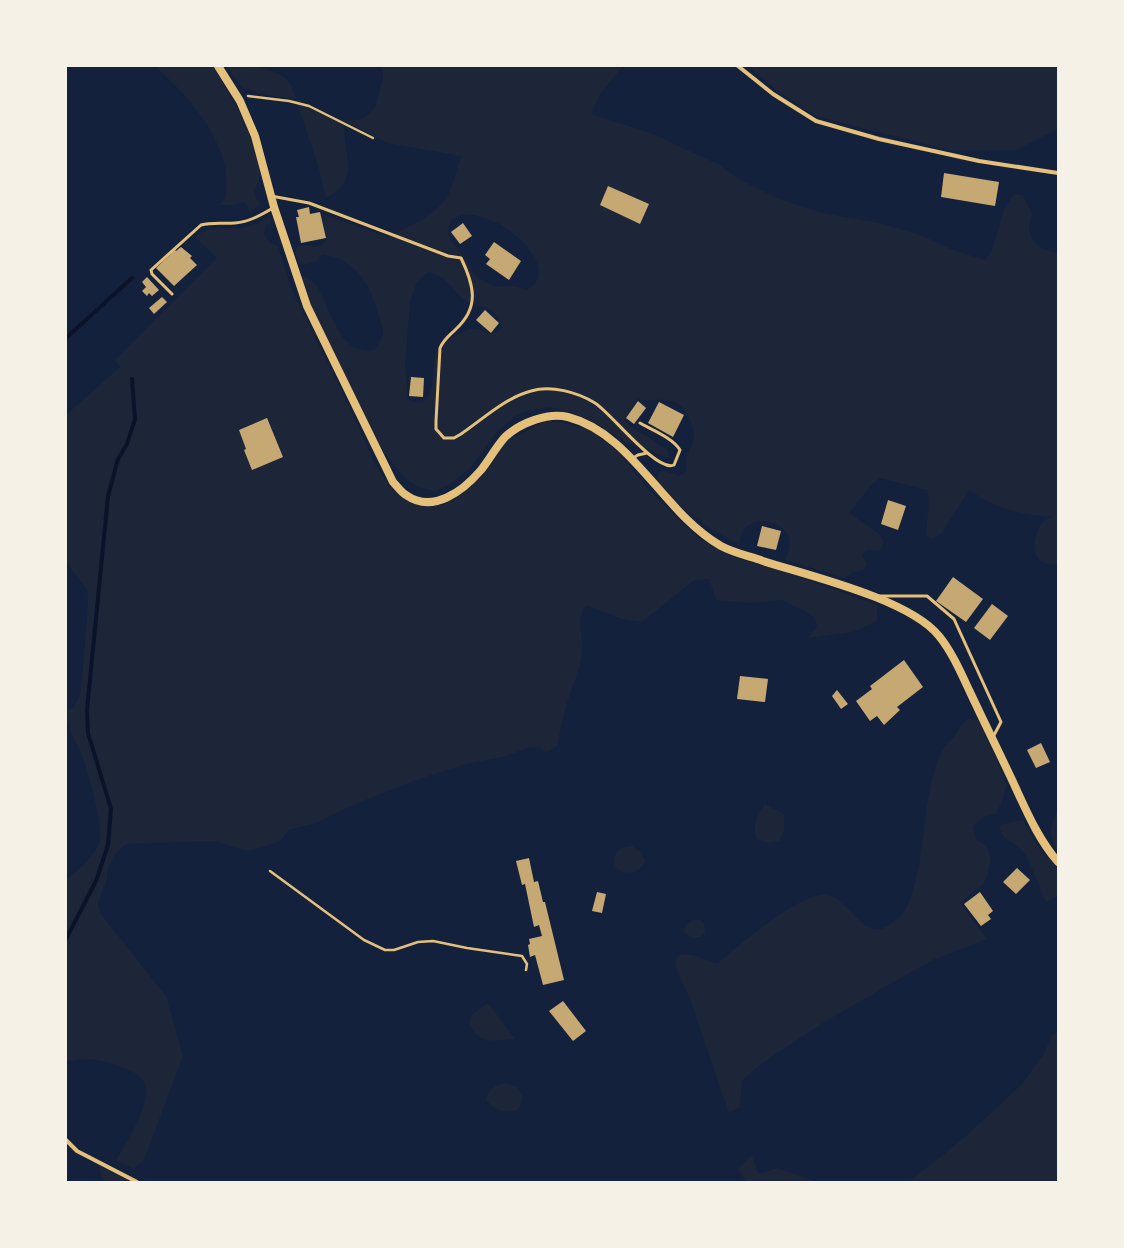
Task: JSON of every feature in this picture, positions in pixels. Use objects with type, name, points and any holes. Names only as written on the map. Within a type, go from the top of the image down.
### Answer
[{"type":"main road","points":[[218,66],[237,96],[256,136],[274,207],[300,289],[316,327],[393,482],[406,495],[418,501],[432,502],[448,498],[470,482],[504,439],[513,430],[523,425],[552,416],[573,419],[600,432],[632,460],[680,515],[707,538],[734,552],[870,596],[904,609],[923,621],[937,634],[954,661],[1039,834],[1058,862]]},
{"type":"street","points":[[738,66],[773,94],[816,121],[879,139],[979,161],[1058,173]]},
{"type":"street","points":[[66,1140],[76,1151],[137,1182]]},
{"type":"lane","points":[[271,196],[309,203],[448,256],[461,258],[469,274],[473,288],[472,302],[468,314],[455,330],[443,340],[440,348],[436,429],[444,438],[454,438],[461,434],[516,396],[544,388],[562,390],[596,403],[657,461],[670,467],[674,465],[680,450],[672,442],[640,423]]},
{"type":"lane","points":[[172,294],[152,274],[152,270],[200,225],[208,223],[236,223],[254,218],[274,207]]},
{"type":"lane","points":[[632,460],[638,455],[647,453]]},
{"type":"lane","points":[[870,596],[927,596],[954,618],[1001,722],[992,738]]},
{"type":"path","points":[[237,96],[270,98],[309,106],[373,138]]},
{"type":"path","points":[[270,871],[364,940],[385,950],[394,950],[418,942],[433,941],[467,948],[522,956],[527,964],[526,970]]},
{"type":"shaded area","points":[[155,66],[212,66],[227,90],[251,137],[259,168],[258,184],[253,191],[260,205],[250,212],[245,202],[233,205],[218,205],[226,198],[226,178],[225,167],[215,138],[188,99]]},
{"type":"shaded area","points":[[226,66],[268,69],[276,72],[289,82],[296,99],[263,94],[242,87]]},
{"type":"shaded area","points":[[379,66],[623,66],[601,93],[591,114],[653,134],[718,164],[739,179],[779,199],[822,213],[879,223],[923,236],[953,250],[985,260],[992,250],[1004,209],[1014,194],[1023,195],[1032,214],[1029,229],[1033,241],[1043,248],[1058,253],[1058,565],[1049,564],[1040,560],[1035,551],[1034,545],[1039,528],[1045,520],[1053,516],[1031,515],[1009,510],[978,496],[969,490],[942,533],[931,540],[926,534],[928,507],[927,490],[880,478],[872,484],[849,513],[878,533],[884,542],[881,550],[866,550],[862,555],[867,563],[864,570],[852,572],[845,578],[785,560],[789,547],[789,538],[782,527],[769,522],[755,522],[749,525],[744,529],[739,544],[715,531],[694,517],[674,500],[657,479],[659,473],[663,470],[679,476],[686,472],[686,459],[694,437],[694,431],[687,414],[675,402],[667,400],[638,399],[624,419],[631,427],[668,450],[668,458],[625,442],[601,426],[573,413],[551,407],[529,410],[515,416],[496,433],[471,467],[450,484],[435,491],[418,487],[406,479],[382,451],[312,311],[299,274],[316,284],[332,318],[345,339],[353,346],[363,350],[375,350],[383,334],[372,294],[360,275],[345,262],[335,257],[323,255],[315,262],[304,265],[297,258],[296,248],[302,245],[320,247],[327,240],[322,214],[388,237],[420,220],[435,210],[447,197],[461,156],[387,143],[344,121],[348,164],[347,174],[344,183],[337,191],[326,198],[318,165],[296,99],[338,118],[349,121],[359,120],[368,115],[376,105],[383,77]],"holes":[[[462,215],[473,215],[488,219],[503,226],[519,238],[534,256],[538,266],[539,275],[535,283],[526,290],[513,286],[495,286],[479,279],[450,239],[449,225],[452,219]],[[428,272],[444,279],[459,296],[467,302],[486,307],[492,311],[496,314],[502,327],[499,332],[488,334],[480,330],[470,329],[464,331],[442,345],[438,349],[434,360],[432,387],[429,395],[425,400],[418,402],[408,400],[405,364],[410,302],[417,282]]]},
{"type":"shaded area","points":[[748,66],[1058,66],[1058,129],[1016,150],[949,150],[815,116],[779,92]]},
{"type":"shaded area","points":[[270,216],[271,222],[266,226],[264,234],[270,243],[278,246],[290,286],[352,412],[374,463],[393,490],[417,505],[440,506],[453,500],[472,485],[507,440],[546,421],[565,423],[592,430],[618,452],[647,488],[699,538],[730,556],[791,574],[877,605],[877,621],[853,632],[807,638],[817,627],[815,618],[805,611],[781,600],[753,603],[716,600],[708,579],[693,581],[642,622],[622,619],[586,605],[581,616],[582,650],[580,665],[568,700],[557,746],[546,753],[539,747],[530,747],[506,756],[466,764],[416,780],[360,802],[313,824],[288,830],[281,841],[249,851],[213,841],[126,844],[115,854],[107,871],[107,878],[98,904],[100,913],[166,996],[183,1056],[144,1160],[134,1169],[116,1160],[141,1114],[146,1094],[146,1086],[143,1080],[129,1070],[109,1063],[91,1059],[66,1061],[66,880],[93,854],[99,843],[100,826],[84,761],[71,732],[66,716],[66,710],[73,708],[79,698],[83,670],[88,601],[87,589],[66,562],[66,415],[120,367],[115,360],[217,258],[195,237],[207,230],[247,227]]},
{"type":"shaded area","points":[[968,719],[978,720],[1007,784],[996,814],[983,818],[973,827],[976,840],[986,845],[991,858],[987,877],[983,884],[960,903],[987,939],[935,959],[902,977],[823,1023],[761,1064],[742,1081],[740,1107],[729,1113],[691,1002],[675,965],[677,956],[687,954],[718,963],[754,933],[786,910],[816,896],[827,895],[836,898],[865,925],[873,929],[882,929],[892,923],[902,914],[911,897],[919,865],[931,782],[937,763],[945,746]]},
{"type":"shaded area","points":[[765,804],[784,814],[784,831],[779,841],[768,843],[757,839],[755,834],[756,820]]},
{"type":"shaded area","points":[[1058,808],[1058,851],[1052,839],[1051,830]]},
{"type":"shaded area","points":[[1023,820],[1039,848],[1058,869],[1058,896],[1046,902],[1030,863],[1024,853],[1017,846],[1006,839],[999,825]]},
{"type":"shaded area","points":[[632,846],[640,851],[645,861],[636,871],[627,873],[622,872],[614,866],[616,854],[620,849]]},
{"type":"shaded area","points":[[694,919],[700,920],[704,924],[705,933],[700,937],[693,938],[683,932],[686,925]]},
{"type":"shaded area","points":[[488,1003],[515,1039],[493,1041],[482,1039],[473,1031],[469,1023],[471,1016]]},
{"type":"shaded area","points":[[1058,1033],[1058,1182],[909,1182],[965,1137],[1022,1084],[1043,1055],[1053,1034]]},
{"type":"shaded area","points":[[505,1083],[517,1087],[523,1096],[521,1104],[517,1110],[508,1112],[500,1111],[486,1100],[488,1093],[492,1088]]},
{"type":"shaded area","points":[[752,1155],[758,1174],[778,1168],[817,1182],[746,1182],[738,1169]]},
{"type":"shaded area","points":[[99,1165],[132,1182],[105,1182],[101,1176]]},
{"type":"building","points":[[944,173],[999,182],[995,206],[941,197]]},
{"type":"building","points":[[608,186],[649,204],[640,224],[600,205]]},
{"type":"building","points":[[309,207],[310,214],[320,212],[326,238],[301,243],[296,217],[299,217],[297,210]]},
{"type":"building","points":[[463,223],[472,236],[460,244],[451,232]]},
{"type":"building","points":[[494,242],[521,261],[509,280],[486,264],[490,259],[485,255]]},
{"type":"building","points":[[181,247],[192,256],[190,258],[197,265],[174,286],[156,268],[175,250],[176,251]]},
{"type":"building","points":[[147,277],[159,290],[152,296],[149,293],[147,296],[142,291],[146,287],[142,282]]},
{"type":"building","points":[[162,297],[167,302],[154,314],[149,308]]},
{"type":"building","points":[[485,310],[499,323],[491,333],[476,320]]},
{"type":"building","points":[[411,377],[424,378],[423,397],[409,396]]},
{"type":"building","points":[[638,401],[646,408],[634,424],[626,418]]},
{"type":"building","points":[[659,402],[684,415],[673,437],[648,423]]},
{"type":"building","points":[[267,418],[283,457],[252,470],[244,450],[246,449],[239,430]]},
{"type":"building","points":[[888,500],[906,506],[898,530],[881,524]]},
{"type":"building","points":[[762,526],[781,531],[776,550],[757,546]]},
{"type":"building","points":[[953,577],[983,599],[966,622],[936,601]]},
{"type":"building","points":[[992,604],[1008,616],[990,640],[974,628]]},
{"type":"building","points":[[904,660],[923,687],[897,707],[900,710],[884,725],[877,716],[870,721],[856,701],[872,689],[870,686]]},
{"type":"building","points":[[740,676],[768,679],[765,702],[737,699]]},
{"type":"building","points":[[837,690],[848,704],[841,709],[832,696]]},
{"type":"building","points":[[1041,743],[1050,762],[1036,768],[1027,750]]},
{"type":"building","points":[[529,858],[534,882],[538,881],[543,902],[545,902],[564,980],[543,985],[535,955],[530,957],[528,945],[530,944],[529,939],[542,936],[539,925],[534,927],[525,884],[522,885],[516,861]]},
{"type":"building","points":[[1017,868],[1030,880],[1016,894],[1003,882]]},
{"type":"building","points":[[597,892],[606,894],[602,913],[592,911]]},
{"type":"building","points":[[980,892],[993,911],[988,915],[991,919],[981,926],[964,904]]},
{"type":"building","points":[[563,1001],[586,1031],[573,1041],[549,1011]]},
{"type":"waterway","points":[[66,338],[132,278]]},
{"type":"waterway","points":[[66,939],[96,881],[108,845],[111,809],[88,733],[87,710],[108,496],[118,459],[127,444],[135,419],[132,379]]}]
